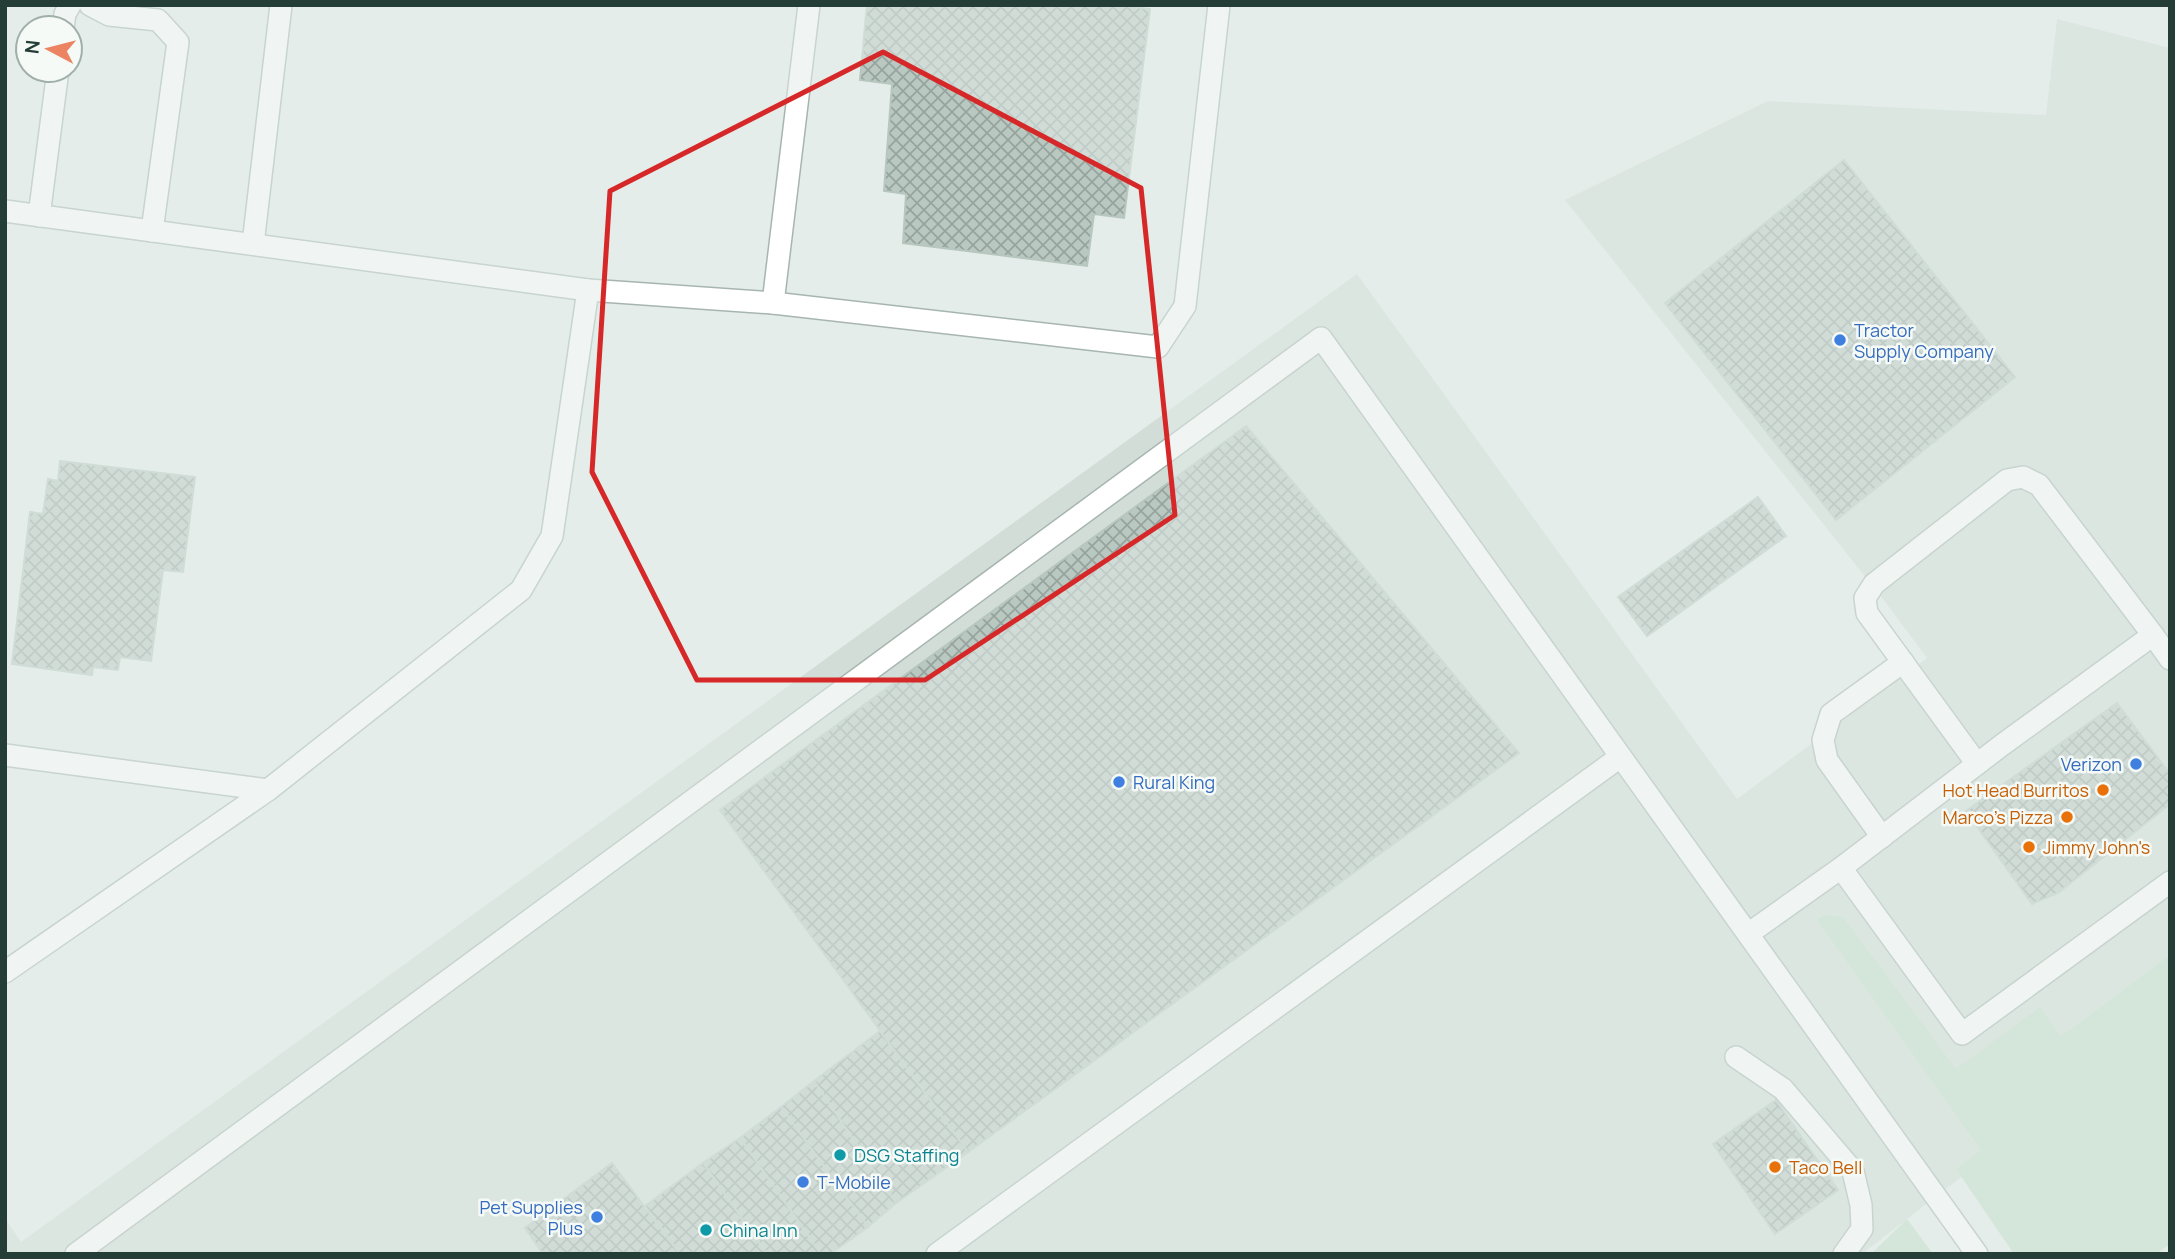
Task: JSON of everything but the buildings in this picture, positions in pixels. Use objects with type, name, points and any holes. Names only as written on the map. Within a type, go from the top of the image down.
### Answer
[{"type":"lane","points":[[90,5],[109,15],[158,20],[178,42],[152,231]]},
{"type":"lane","points":[[253,244],[281,5]]},
{"type":"lane","points":[[773,303],[809,5]]},
{"type":"lane","points":[[5,211],[588,290],[773,303],[1158,347],[1185,306],[1219,5]]},
{"type":"lane","points":[[39,216],[56,84]]},
{"type":"lane","points":[[5,972],[268,790],[521,590],[552,536],[588,290]]},
{"type":"lane","points":[[76,1254],[1321,338],[1977,1254]]},
{"type":"lane","points":[[1977,764],[1867,613],[1865,597],[1874,584],[2007,480],[2023,477],[2039,485],[2170,659]]},
{"type":"lane","points":[[1748,934],[1841,868],[2153,635]]},
{"type":"lane","points":[[1882,837],[1827,760],[1823,740],[1831,714],[1903,662]]},
{"type":"lane","points":[[5,755],[268,790]]},
{"type":"lane","points":[[937,1254],[1620,757]]},
{"type":"lane","points":[[1841,868],[1962,1034],[2170,882]]},
{"type":"lane","points":[[1736,1057],[1783,1089],[1853,1171],[1861,1205],[1862,1228],[1844,1254]]},
{"type":"highlighted area","points":[[883,52],[1141,188],[1175,515],[925,680],[697,680],[592,472],[610,191]]},
{"type":"shaded area","points":[[2057,19],[2170,48],[2170,1031],[1995,1151],[1862,1254],[5,1254],[5,1218],[21,1242],[1357,274],[1737,799],[1927,658],[1565,200],[1768,101],[2046,115]]},
{"type":"green space","points":[[1824,915],[1843,917],[1956,1069],[2040,1007],[2060,1035],[2069,1031],[2170,955],[2170,1244],[2156,1254],[2014,1254],[1956,1169],[1981,1150],[1817,920]]},
{"type":"green space","points":[[1907,1219],[1933,1254],[1871,1254]]},
{"type":"place","name":"Tractor Supply Company","points":[[1840,340]]},
{"type":"place","name":"Verizon","points":[[2136,764]]},
{"type":"place","name":"Rural King","points":[[1119,782]]},
{"type":"place","name":"Hot Head Burritos","points":[[2103,790]]},
{"type":"place","name":"Marco's Pizza","points":[[2067,817]]},
{"type":"place","name":"Jimmy John's","points":[[2029,847]]},
{"type":"place","name":"DSG Staffing","points":[[840,1155]]},
{"type":"place","name":"Taco Bell","points":[[1775,1167]]},
{"type":"place","name":"T-Mobile","points":[[803,1182]]},
{"type":"place","name":"Pet Supplies Plus","points":[[597,1217]]},
{"type":"place","name":"China Inn","points":[[706,1230]]}]
